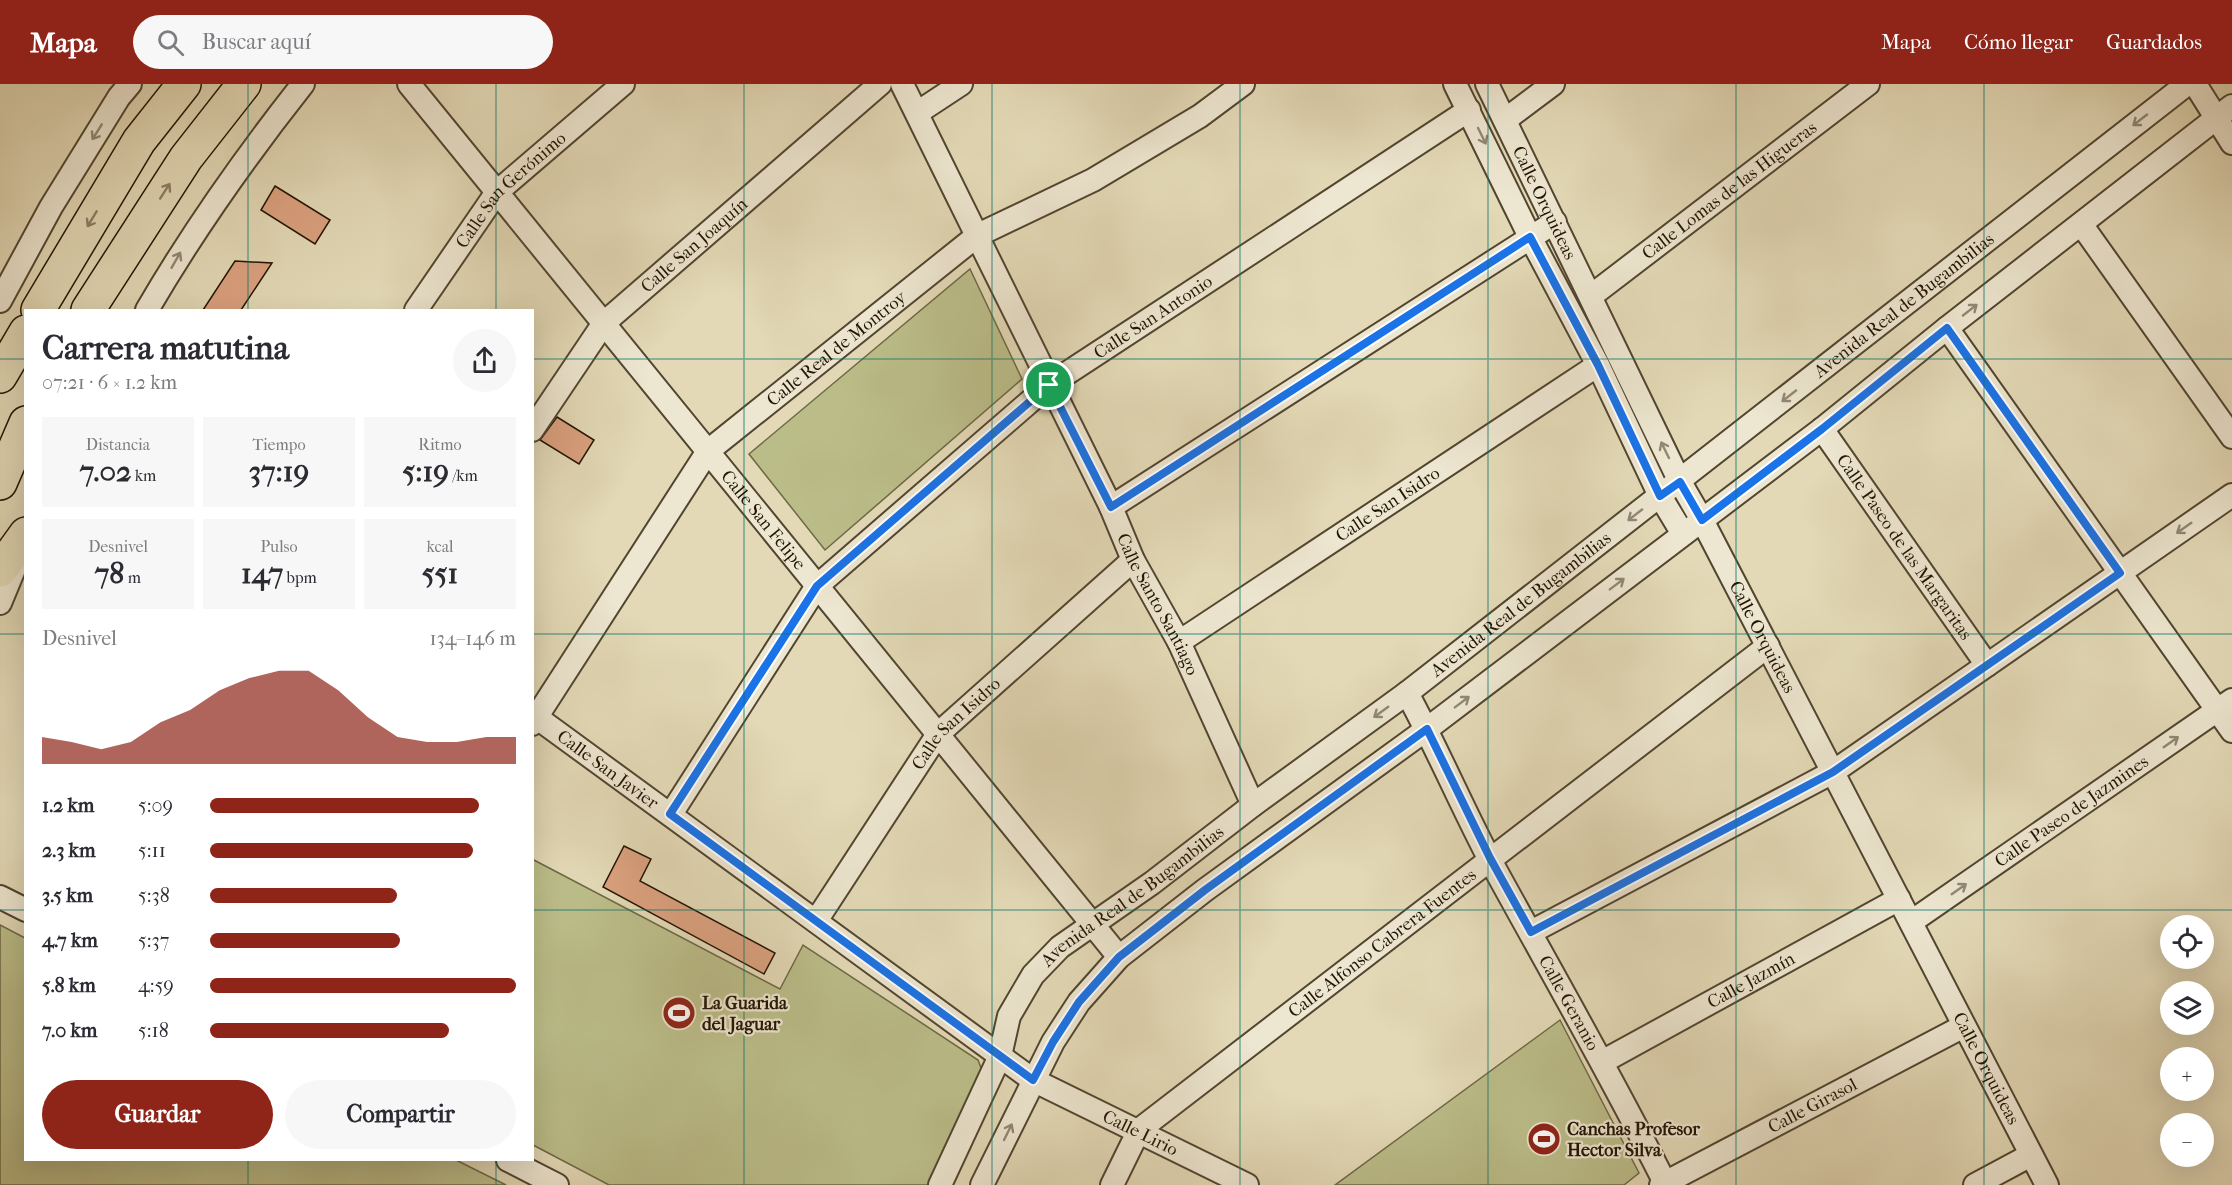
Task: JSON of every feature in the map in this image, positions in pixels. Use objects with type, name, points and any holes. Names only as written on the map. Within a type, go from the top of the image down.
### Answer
[{"type":"highway","points":[[39,309],[139,141],[184,84]]},
{"type":"highway","points":[[89,309],[186,158],[244,84]]},
{"type":"highway","points":[[0,376],[24,335]]},
{"type":"highway","points":[[0,483],[24,428]]},
{"type":"highway","points":[[0,570],[24,537]]},
{"type":"street","points":[[0,301],[51,207],[119,97],[130,84]]},
{"type":"street","points":[[148,309],[182,250],[265,132],[303,84]]},
{"type":"street","name":"Calle San Felipe","points":[[409,84],[1119,957]]},
{"type":"street","name":"Calle San Gerónimo","points":[[417,309],[497,192],[622,84]]},
{"type":"street","name":"Calle San Joaquín","points":[[534,427],[603,323],[880,84]]},
{"type":"street","name":"Calle Santo Santiago","points":[[902,84],[1111,507],[1132,560],[1179,642],[1253,805]]},
{"type":"street","points":[[917,113],[961,84]]},
{"type":"street","name":"Calle Real de Montroy","points":[[534,718],[708,451],[978,235],[1093,180],[1200,116],[1243,84]]},
{"type":"street","name":"Calle Orquideas","points":[[1455,84],[1530,237],[1598,365],[1660,496],[1683,534]]},
{"type":"street","name":"Calle Orquideas","points":[[1487,84],[1680,482],[1768,646],[2047,1185]]},
{"type":"street","points":[[1505,120],[1553,84]]},
{"type":"street","name":"Calle Lomas de las Higueras","points":[[1591,296],[1868,84]]},
{"type":"street","name":"Avenida Real de Bugambilias","points":[[940,1185],[1000,1056],[1010,1017],[1033,975],[1060,947],[1152,883],[1253,805],[1407,693],[2187,84]]},
{"type":"street","points":[[2195,84],[2224,112],[2232,143]]},
{"type":"street","name":"Calle San Antonio","points":[[670,814],[817,586],[1049,385],[1469,110]]},
{"type":"street","points":[[982,1185],[1053,1042],[1079,1002],[1119,957],[1205,890],[1427,729],[1822,429],[1947,328],[2224,112]]},
{"type":"street","points":[[1111,507],[1555,222]]},
{"type":"street","points":[[2081,224],[2232,437]]},
{"type":"street","points":[[1947,328],[2120,573],[2225,705],[2232,731]]},
{"type":"street","name":"Calle San Isidro","points":[[1179,642],[1598,365]]},
{"type":"street","name":"Calle Paseo de las Margaritas","points":[[1822,429],[1987,665]]},
{"type":"street","points":[[1531,932],[1833,772],[2232,495]]},
{"type":"street","points":[[0,603],[24,547]]},
{"type":"street","name":"Calle San Isidro","points":[[816,921],[938,734],[1132,560]]},
{"type":"street","name":"Calle Alfonso Cabrera Fuentes","points":[[1139,1130],[1768,646]]},
{"type":"street","name":"Calle Geranio","points":[[1407,693],[1490,858],[1602,1062],[1664,1184]]},
{"type":"street","name":"Calle Paseo de Jazmines","points":[[1911,922],[2225,705]]},
{"type":"street","name":"Calle San Javier","points":[[534,718],[670,814],[1033,1080]]},
{"type":"street","points":[[0,897],[24,909]]},
{"type":"street","name":"Calle Jazmín","points":[[1602,1062],[1899,899]]},
{"type":"street","name":"Calle Girasol","points":[[1664,1184],[1964,1026]]},
{"type":"street","name":"Calle Lirio","points":[[1033,1080],[1139,1130],[1247,1185]]},
{"type":"street","points":[[1112,1185],[1139,1130]]},
{"type":"street","points":[[1975,1185],[2031,1155]]},
{"type":"street","points":[[510,1161],[557,1185]]},
{"type":"green space","points":[[970,269],[1022,379],[825,550],[749,454]]},
{"type":"green space","name":"La Guarida del Jaguar","points":[[534,860],[780,989],[803,945],[978,1060],[983,1073],[929,1185],[609,1185],[534,1146]]},
{"type":"green space","points":[[0,925],[24,937],[24,1161],[458,1161],[506,1185],[0,1185]]},
{"type":"green space","points":[[1560,1020],[1639,1173],[1624,1185],[1335,1185]]},
{"type":"building","points":[[275,186],[330,220],[315,244],[261,210]]},
{"type":"building","points":[[235,261],[272,263],[242,309],[204,309]]},
{"type":"building","points":[[557,417],[594,440],[579,464],[540,440]]},
{"type":"building","points":[[624,846],[651,859],[640,881],[775,953],[764,974],[603,887]]},
{"type":"place","name":"La Guarida del Jaguar","points":[[679,1013]]},
{"type":"place","name":"Canchas Profesor Hector Silva","points":[[1544,1139]]},
{"type":"route","points":[[1530,237],[1598,365],[1660,496],[1680,482],[1702,520],[1822,429],[1947,328],[2120,573],[1833,772],[1531,932],[1490,858],[1427,729],[1205,890],[1119,957],[1079,1002],[1053,1042],[1033,1080],[670,814],[817,586],[1049,385],[1111,507],[1530,237]]}]
